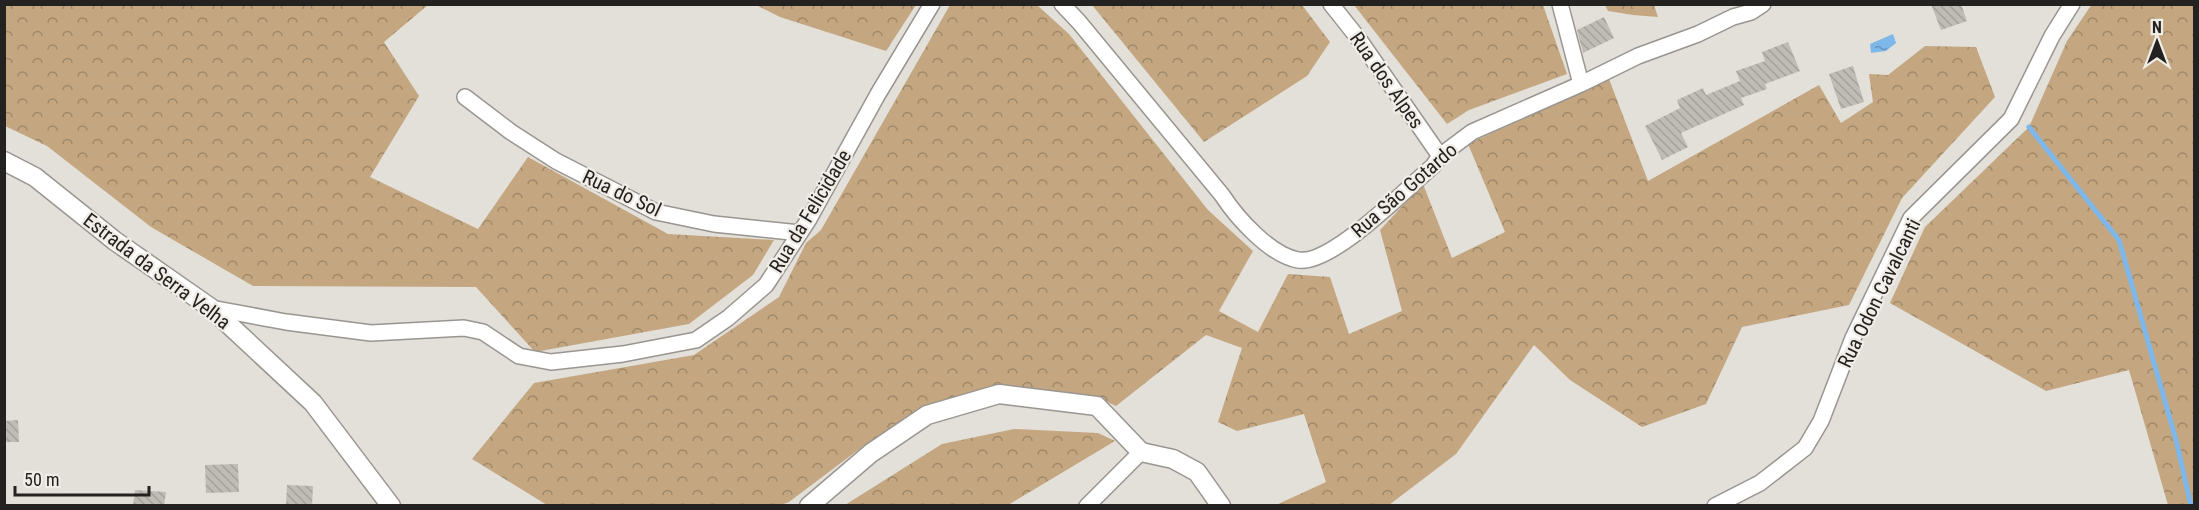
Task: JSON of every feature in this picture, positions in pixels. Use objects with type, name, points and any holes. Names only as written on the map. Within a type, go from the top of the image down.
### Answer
[{"type":"street","name":"Rua da Felicidade","points":[[211,308],[286,322],[371,333],[464,328],[483,332],[519,356],[551,362],[623,354],[696,340],[728,318],[765,285],[800,233],[878,94],[932,4]]},
{"type":"street","name":"Rua São Gotardo","points":[[1062,4],[1207,177],[1235,214],[1258,237],[1285,255],[1300,261],[1345,241],[1433,166],[1440,156],[1472,132],[1638,56],[1698,34],[1733,17],[1751,12],[1763,4]]},
{"type":"street","name":"Rua dos Alpes","points":[[1331,4],[1358,38],[1440,156]]},
{"type":"street","points":[[1560,4],[1581,84]]},
{"type":"street","name":"Rua Odon Cavalcanti","points":[[1716,506],[1760,483],[1805,448],[1821,421],[1853,338],[1911,218],[2011,118],[2052,36],[2073,4]]},
{"type":"street","name":"Rua do Sol","points":[[465,97],[511,132],[556,161],[656,212],[714,224],[800,233]]},
{"type":"street","name":"Estrada da Serra Velha","points":[[4,161],[35,177],[124,248],[211,308],[313,403],[391,506]]},
{"type":"street","points":[[809,506],[872,453],[927,415],[999,394],[1097,406],[1141,452],[1173,459],[1197,472],[1221,506]]},
{"type":"street","points":[[1087,506],[1141,452]]},
{"type":"green space","points":[[916,4],[886,51],[780,17],[756,5]]},
{"type":"green space","points":[[2092,4],[2194,5],[2194,505],[2168,505],[2129,370],[2046,391],[1890,303],[1925,227],[2029,127],[2067,41]]},
{"type":"green space","points":[[4,5],[428,5],[384,42],[419,96],[370,177],[478,229],[528,157],[668,234],[774,240],[753,275],[689,324],[535,352],[476,287],[253,286],[151,227],[47,146],[5,126]]},
{"type":"green space","points":[[950,5],[1037,5],[1069,34],[1208,210],[1253,251],[1219,311],[1258,332],[1288,274],[1330,277],[1349,334],[1402,311],[1380,230],[1423,184],[1452,258],[1505,232],[1468,144],[1609,79],[1648,181],[1819,85],[1841,123],[1873,102],[1869,74],[1888,75],[1925,46],[1976,47],[1995,97],[1902,198],[1849,305],[1742,327],[1706,404],[1642,427],[1570,380],[1534,345],[1456,454],[1389,505],[1276,505],[1326,482],[1304,414],[1237,431],[1218,422],[1242,348],[1206,335],[1116,406],[1101,399],[999,386],[922,407],[862,447],[789,502],[781,505],[547,505],[472,459],[534,383],[694,355],[779,297],[806,243],[821,230]]},
{"type":"green space","points":[[1092,5],[1302,5],[1330,42],[1307,76],[1204,142]]},
{"type":"green space","points":[[1354,5],[1543,5],[1567,74],[1469,110],[1447,124]]},
{"type":"green space","points":[[1605,5],[1654,5],[1658,17],[1608,11]]},
{"type":"green space","points":[[1014,429],[1098,433],[1115,441],[1008,505],[845,505],[942,444]]},
{"type":"water","points":[[1893,34],[1896,43],[1886,51],[1871,53],[1870,44]]},
{"type":"building","points":[[1931,4],[1961,4],[1967,21],[1941,30]]},
{"type":"building","points":[[1604,17],[1614,38],[1583,53],[1577,30]]},
{"type":"building","points":[[1788,42],[1800,71],[1765,84],[1767,89],[1741,98],[1744,105],[1681,133],[1688,147],[1662,160],[1645,126],[1680,108],[1677,100],[1703,88],[1706,95],[1740,81],[1736,71],[1765,61],[1762,52]]},
{"type":"building","points":[[1853,66],[1864,102],[1841,109],[1829,74]]},
{"type":"building","points":[[18,420],[19,442],[4,442],[4,421]]},
{"type":"building","points":[[238,464],[239,492],[206,493],[205,465]]},
{"type":"building","points":[[287,485],[313,486],[312,506],[286,506]]},
{"type":"building","points":[[135,490],[166,492],[164,506],[133,506]]},
{"type":"waterway","points":[[2029,127],[2119,240],[2176,440],[2191,506]]}]
